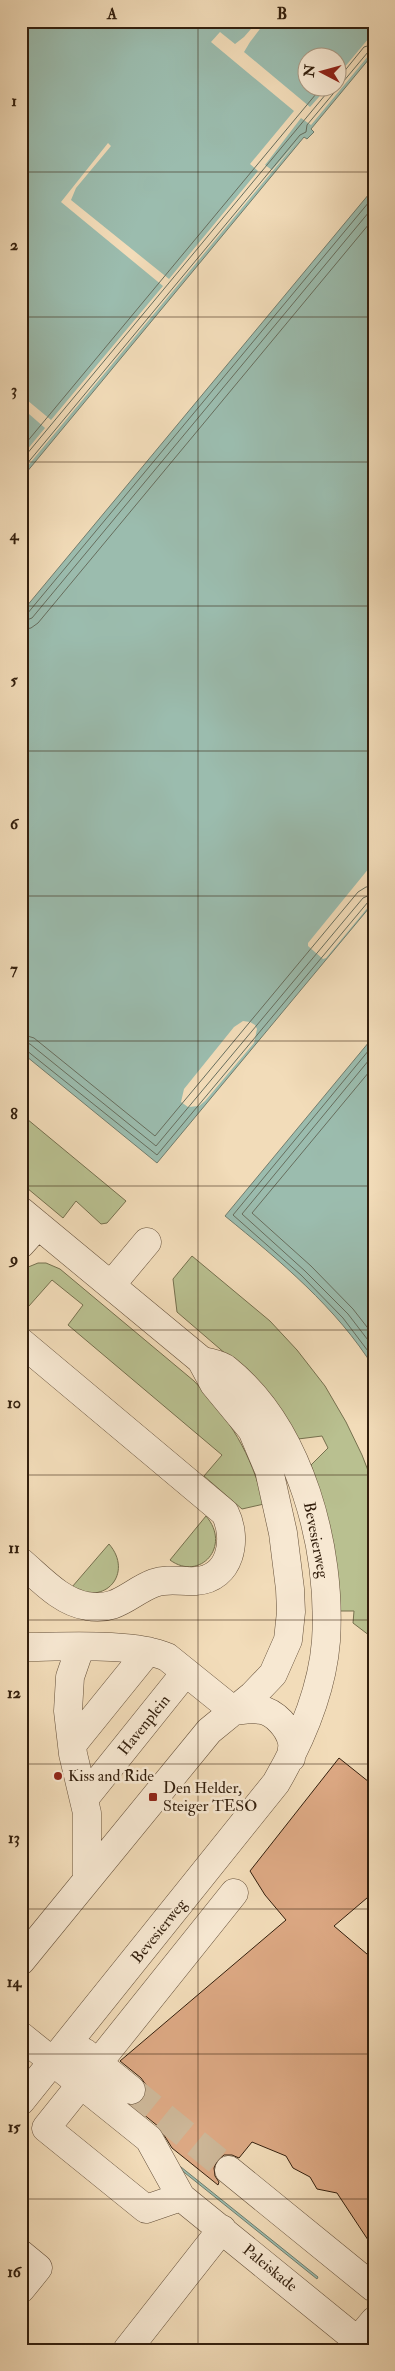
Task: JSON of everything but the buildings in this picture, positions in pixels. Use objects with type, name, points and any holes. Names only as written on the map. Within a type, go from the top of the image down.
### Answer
[{"type":"street","name":"Bevesierweg","points":[[21,2101],[260,1806],[291,1758],[301,1736],[315,1696],[326,1641],[323,1574],[312,1511],[303,1482],[270,1417],[257,1400],[224,1368],[201,1360],[111,1285],[27,1227]]},
{"type":"street","points":[[111,1285],[146,1242]]},
{"type":"street","points":[[21,1342],[225,1513],[230,1524],[232,1536],[228,1561],[221,1569],[210,1576],[198,1581],[170,1580],[157,1582],[137,1591],[126,1600],[108,1606],[89,1607],[74,1603],[61,1596],[21,1562]]},
{"type":"street","name":"Bevesierweg","points":[[26,1949],[87,1880],[209,1731],[234,1712],[267,1682],[278,1667],[290,1634],[290,1589],[283,1533],[269,1470],[252,1430],[214,1384],[201,1360]]},
{"type":"street","points":[[21,1647],[148,1651],[167,1657],[234,1712],[251,1709],[263,1710],[276,1717],[287,1729],[293,1744],[291,1758]]},
{"type":"street","points":[[80,1648],[70,1677],[68,1711],[72,1745],[87,1813],[87,1880]]},
{"type":"street","points":[[72,1745],[148,1651]]},
{"type":"street","name":"Havenplein","points":[[84,1799],[186,1673]]},
{"type":"street","points":[[182,2197],[146,2209],[46,2128],[234,1893]]},
{"type":"street","name":"Paleiskade","points":[[21,2036],[149,2139],[182,2197],[222,2230],[367,2337]]},
{"type":"street","points":[[53,2062],[80,2049],[131,2090]]},
{"type":"street","points":[[229,2170],[374,2288]]},
{"type":"street","points":[[127,2350],[222,2230]]},
{"type":"street","points":[[21,2254],[38,2268],[21,2289]]},
{"type":"green space","points":[[21,1114],[126,1201],[107,1223],[101,1224],[76,1201],[63,1218],[21,1183]]},
{"type":"green space","points":[[192,1256],[270,1321],[297,1350],[325,1386],[362,1455],[374,1486],[374,1639],[353,1623],[354,1611],[337,1611],[325,1510],[311,1465],[328,1448],[322,1436],[298,1439],[234,1361],[177,1312],[173,1279]]},
{"type":"green space","points":[[38,1263],[46,1263],[60,1269],[194,1381],[229,1423],[238,1438],[253,1469],[264,1504],[242,1509],[204,1476],[222,1455],[68,1325],[83,1305],[52,1280],[21,1315],[21,1270]]},
{"type":"green space","points":[[206,1516],[213,1527],[216,1539],[214,1549],[209,1558],[201,1564],[192,1567],[181,1566],[170,1560]]},
{"type":"green space","points":[[109,1544],[116,1555],[118,1566],[117,1576],[112,1584],[105,1590],[95,1593],[84,1592],[72,1587]]},
{"type":"water","points":[[21,21],[374,21],[374,53],[348,84],[348,48],[298,48],[298,98],[337,98],[311,129],[314,132],[307,139],[304,137],[21,479]]},
{"type":"water","points":[[374,188],[374,902],[157,1163],[21,1052],[21,613]]},
{"type":"water","points":[[374,1036],[374,1368],[343,1325],[325,1305],[266,1250],[225,1216]]},
{"type":"water","points":[[176,2163],[318,2277],[317,2279],[175,2165]]},
{"type":"pier","points":[[258,21],[266,21],[244,52],[310,107],[318,98],[333,98],[311,125],[301,118],[265,165],[272,170],[300,138],[21,474],[21,457],[45,428],[21,407],[21,395],[51,420],[163,286],[61,202],[108,143],[111,146],[76,188],[71,200],[169,279],[258,171],[250,164],[294,111],[211,42],[220,32],[235,44]]},
{"type":"pier","points":[[374,32],[374,49],[348,80],[348,63]]},
{"type":"pier","points":[[374,862],[374,900],[326,958],[323,959],[308,946],[308,943]]},
{"type":"pier","points":[[243,1021],[250,1022],[257,1029],[254,1043],[205,1101],[199,1106],[188,1107],[181,1102],[184,1089],[234,1027]]},
{"type":"tunnel","points":[[131,2090],[229,2170]]},
{"type":"place","name":"Kiss and Ride","points":[[58,1776]]},
{"type":"place","name":"Den Helder, Steiger TESO","points":[[153,1797]]}]
